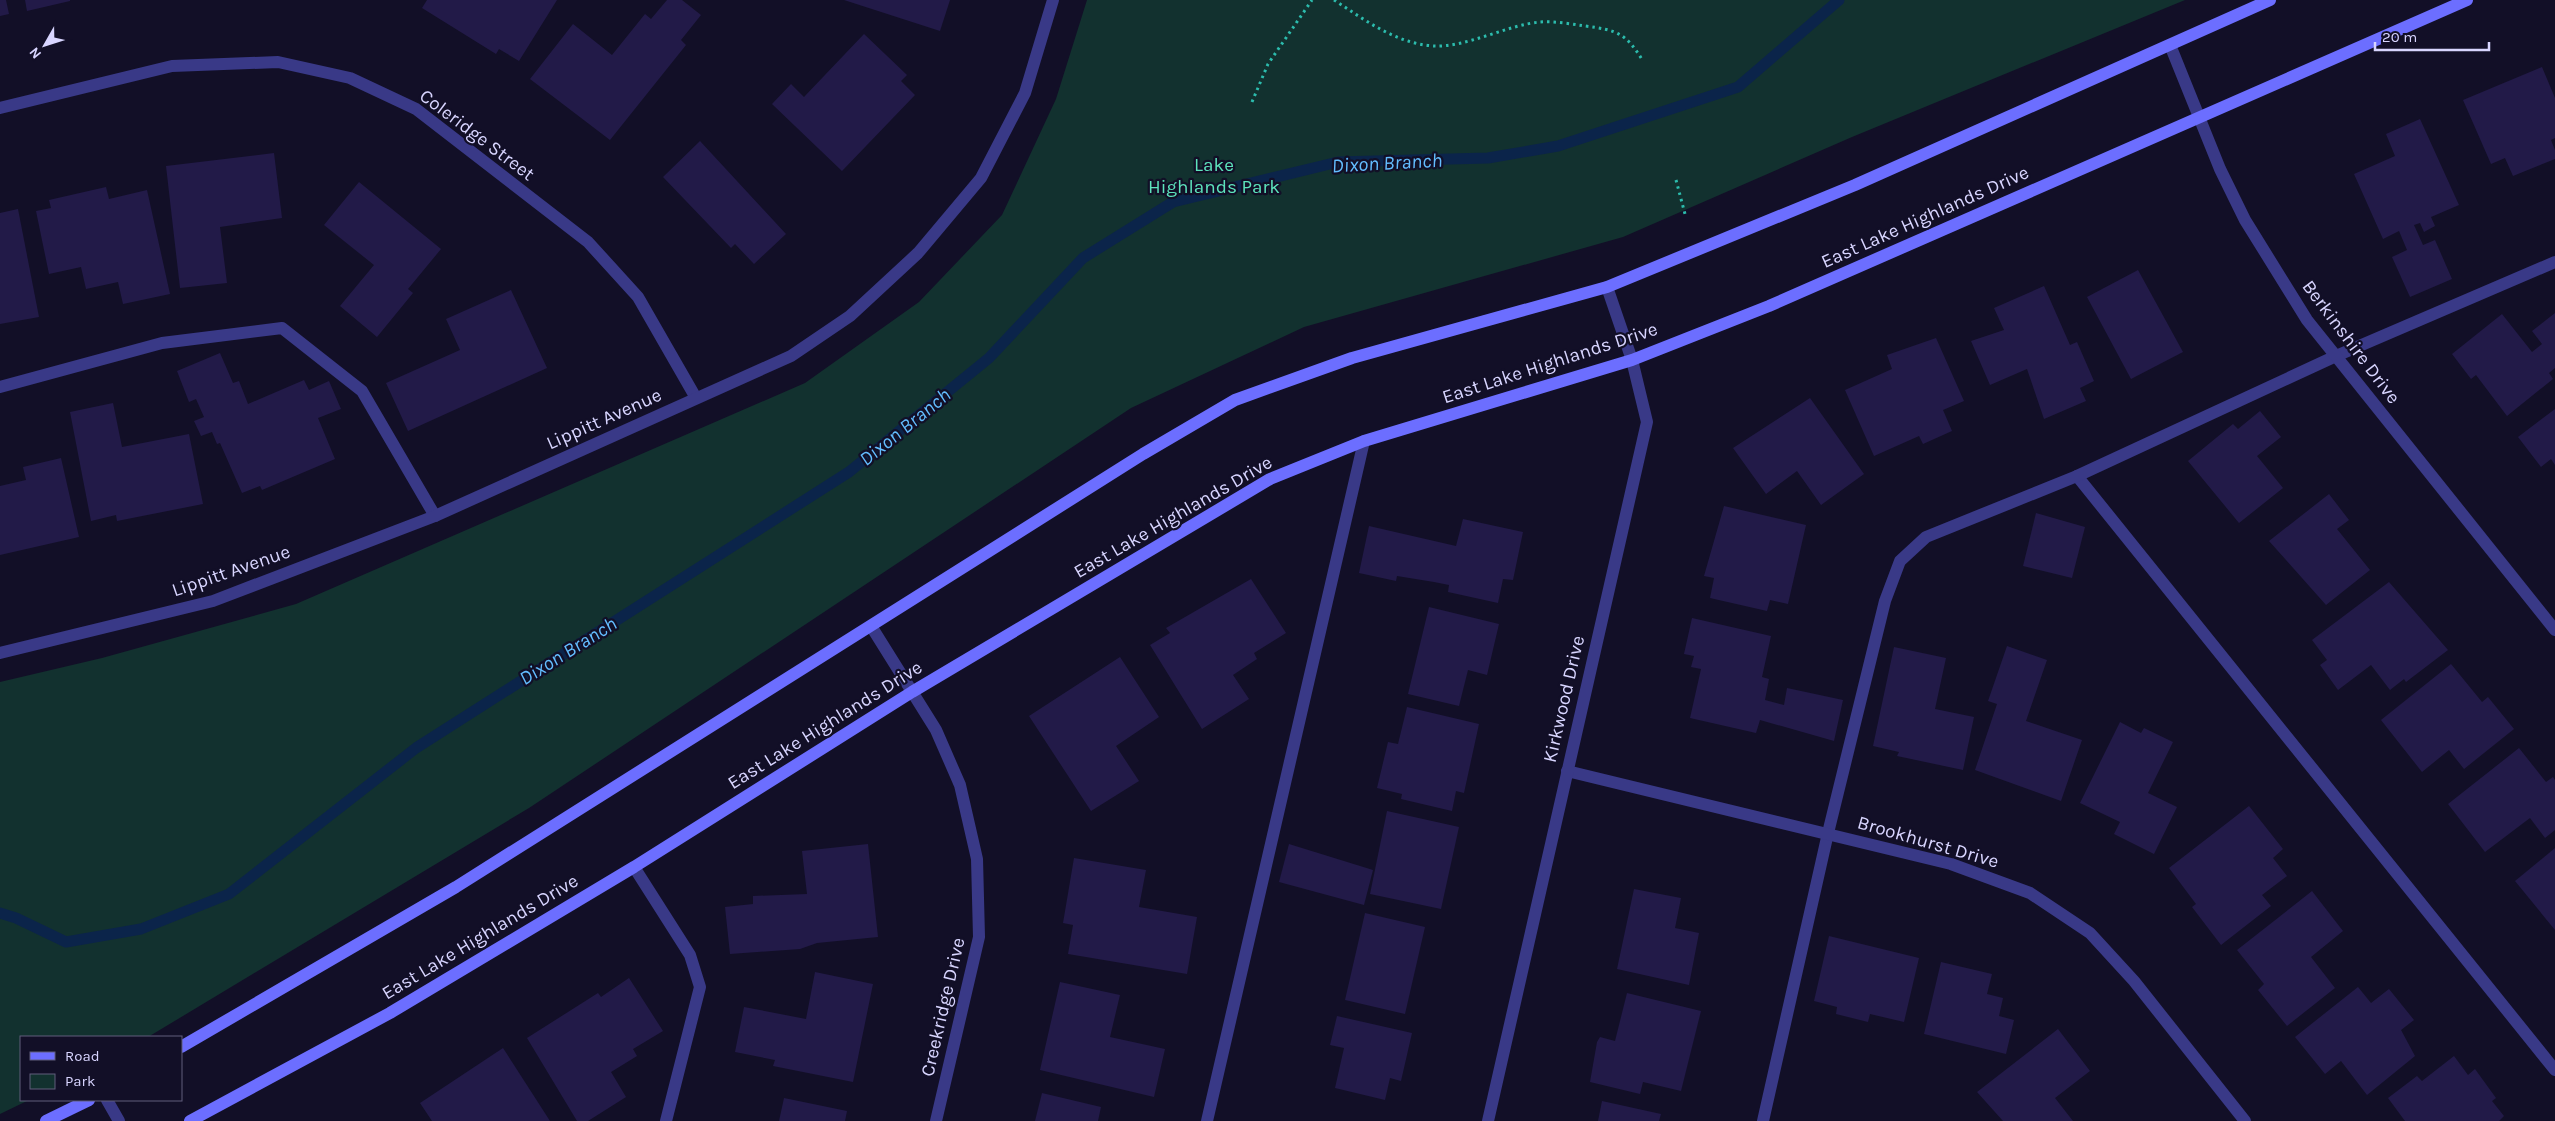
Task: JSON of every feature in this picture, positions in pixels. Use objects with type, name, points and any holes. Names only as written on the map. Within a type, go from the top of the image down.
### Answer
[{"type":"main road","points":[[182,1046],[456,887],[1143,454],[1235,400],[1352,358],[1607,287],[1855,185],[2270,0]]},
{"type":"main road","name":"East Lake Highlands Drive","points":[[190,1121],[390,1014],[634,867],[912,692],[1270,479],[1364,441],[1632,360],[1769,306],[2198,116],[2467,0]]},
{"type":"main road","points":[[46,1121],[87,1101]]},
{"type":"street","name":"Lippitt Avenue","points":[[0,653],[213,601],[435,516],[791,356],[850,316],[918,253],[981,178],[1025,93],[1053,0]]},
{"type":"street","name":"Berkinshire Drive","points":[[2170,45],[2198,116],[2245,220],[2307,320],[2555,630]]},
{"type":"street","name":"Coleridge Street","points":[[0,108],[172,66],[278,62],[350,78],[416,109],[588,242],[638,297],[696,398]]},
{"type":"street","points":[[1763,1121],[1828,833],[1885,601],[1900,561],[1926,537],[2077,476],[2336,356],[2555,262]]},
{"type":"street","name":"Kirkwood Drive","points":[[1488,1121],[1646,422],[1632,360],[1607,287]]},
{"type":"street","points":[[0,387],[162,343],[282,328],[362,391],[435,516]]},
{"type":"street","points":[[1207,1121],[1364,441]]},
{"type":"street","points":[[2077,476],[2555,1070]]},
{"type":"street","name":"Creekridge Drive","points":[[871,626],[936,730],[960,785],[977,859],[979,937],[936,1121]]},
{"type":"street","name":"Brookhurst Drive","points":[[1567,771],[1951,864],[2030,893],[2090,933],[2134,981],[2245,1121]]},
{"type":"street","points":[[634,867],[690,955],[700,987],[666,1121]]},
{"type":"street","points":[[108,1101],[119,1121]]},
{"type":"path","points":[[1252,102],[1268,64],[1312,0]]},
{"type":"path","points":[[1334,0],[1392,36],[1434,46],[1471,40],[1540,22],[1614,30],[1631,42],[1643,61]]},
{"type":"path","points":[[1676,180],[1685,214]]},
{"type":"green space","name":"Lake Highlands Park","points":[[1087,0],[2185,0],[1852,137],[1623,237],[1304,327],[1131,408],[529,808],[150,1036],[20,1036],[20,1101],[27,1101],[0,1114],[0,682],[102,658],[296,604],[805,383],[919,302],[1002,215],[1056,99]]},
{"type":"building","points":[[0,0],[6,0],[9,14],[0,16]]},
{"type":"building","points":[[25,0],[70,0],[70,1],[27,11]]},
{"type":"building","points":[[427,0],[557,0],[519,61],[499,49],[496,54],[422,8]]},
{"type":"building","points":[[667,0],[682,0],[701,15],[681,40],[686,45],[610,140],[530,79],[573,24],[612,55],[645,14],[651,19]]},
{"type":"building","points":[[844,0],[950,0],[940,31]]},
{"type":"building","points":[[864,34],[907,75],[901,81],[915,95],[842,171],[772,104],[791,84],[804,97]]},
{"type":"building","points":[[2542,67],[2555,98],[2555,138],[2551,140],[2555,150],[2555,159],[2513,176],[2505,158],[2491,164],[2463,100]]},
{"type":"building","points":[[2420,119],[2459,205],[2431,217],[2435,226],[2424,232],[2420,223],[2414,225],[2423,245],[2435,240],[2452,279],[2410,297],[2392,257],[2407,250],[2399,231],[2383,239],[2354,174],[2395,156],[2386,134]]},
{"type":"building","points":[[700,141],[786,234],[754,264],[735,244],[731,248],[663,177]]},
{"type":"building","points":[[274,153],[282,218],[220,227],[227,283],[180,288],[166,166]]},
{"type":"building","points":[[359,182],[441,249],[408,289],[413,293],[377,337],[340,306],[374,265],[324,225]]},
{"type":"building","points":[[106,187],[109,199],[147,190],[170,294],[123,304],[118,282],[86,289],[81,267],[49,274],[36,211],[51,208],[49,200]]},
{"type":"building","points":[[18,209],[39,317],[0,324],[0,213]]},
{"type":"building","points":[[2138,270],[2183,352],[2131,379],[2087,297]]},
{"type":"building","points":[[2044,286],[2070,345],[2077,342],[2094,381],[2080,388],[2086,401],[2044,419],[2027,369],[1990,385],[1971,341],[2004,330],[1994,308]]},
{"type":"building","points":[[511,290],[547,368],[408,431],[386,383],[460,350],[446,319]]},
{"type":"building","points":[[2555,313],[2555,368],[2549,373],[2553,379],[2507,416],[2476,375],[2471,379],[2452,354],[2502,314],[2532,352],[2542,344],[2532,331]]},
{"type":"building","points":[[1936,338],[1964,401],[1943,410],[1952,431],[1923,444],[1919,436],[1874,456],[1845,390],[1892,369],[1887,355]]},
{"type":"building","points":[[220,353],[233,383],[239,381],[248,404],[304,380],[309,390],[329,381],[341,409],[318,418],[335,459],[262,490],[260,486],[242,493],[220,443],[217,444],[212,432],[201,436],[194,421],[204,417],[196,399],[189,402],[177,371]]},
{"type":"building","points":[[1810,398],[1864,474],[1821,505],[1797,471],[1766,494],[1733,448]]},
{"type":"building","points":[[113,403],[122,447],[189,434],[203,504],[117,521],[116,515],[91,521],[70,412]]},
{"type":"building","points":[[2555,409],[2555,465],[2551,459],[2541,467],[2518,437]]},
{"type":"building","points":[[2260,411],[2281,437],[2257,456],[2283,488],[2239,523],[2188,461],[2233,424],[2238,429]]},
{"type":"building","points":[[61,458],[79,537],[0,555],[0,486],[26,480],[23,467]]},
{"type":"building","points":[[2329,494],[2349,520],[2337,529],[2370,570],[2326,605],[2269,541]]},
{"type":"building","points":[[1724,506],[1806,525],[1788,604],[1770,600],[1767,611],[1710,598],[1714,578],[1704,576]]},
{"type":"building","points":[[2036,513],[2085,527],[2072,578],[2023,566]]},
{"type":"building","points":[[1463,519],[1523,532],[1513,580],[1503,579],[1498,603],[1448,592],[1449,585],[1397,576],[1396,581],[1359,573],[1369,526],[1456,546]]},
{"type":"building","points":[[1251,579],[1286,633],[1254,653],[1257,659],[1233,675],[1249,699],[1202,729],[1150,645],[1170,633],[1166,628]]},
{"type":"building","points":[[2389,582],[2448,650],[2406,682],[2404,679],[2390,690],[2371,665],[2338,690],[2320,665],[2327,660],[2312,640]]},
{"type":"building","points":[[1429,607],[1499,624],[1487,675],[1468,670],[1459,706],[1408,694]]},
{"type":"building","points":[[1692,618],[1771,636],[1762,677],[1769,679],[1765,700],[1784,705],[1787,688],[1843,700],[1834,741],[1760,720],[1756,733],[1690,718],[1701,669],[1691,667],[1694,656],[1684,654]]},
{"type":"building","points":[[2007,646],[2047,660],[2026,721],[2082,740],[2061,801],[1975,770],[1997,704],[1988,701]]},
{"type":"building","points":[[1894,647],[1946,658],[1935,709],[1974,717],[1963,770],[1897,756],[1899,752],[1873,746]]},
{"type":"building","points":[[1120,657],[1159,717],[1116,746],[1139,781],[1091,811],[1029,716]]},
{"type":"building","points":[[2451,664],[2482,702],[2488,697],[2514,729],[2464,769],[2449,750],[2422,772],[2381,720]]},
{"type":"building","points":[[1407,707],[1479,724],[1464,793],[1456,791],[1452,811],[1401,799],[1402,794],[1377,788],[1388,742],[1398,744]]},
{"type":"building","points":[[2120,722],[2141,733],[2144,728],[2173,742],[2148,793],[2177,807],[2154,854],[2114,834],[2120,822],[2080,803]]},
{"type":"building","points":[[2519,748],[2546,782],[2553,777],[2555,780],[2555,830],[2545,838],[2530,818],[2485,852],[2448,804]]},
{"type":"building","points":[[2249,806],[2283,849],[2273,858],[2287,876],[2262,895],[2271,906],[2221,945],[2192,907],[2196,904],[2169,868]]},
{"type":"building","points":[[1387,811],[1459,827],[1441,909],[1370,894]]},
{"type":"building","points":[[868,844],[878,937],[817,943],[800,949],[730,954],[725,907],[753,904],[753,896],[807,894],[802,851]]},
{"type":"building","points":[[1289,844],[1373,870],[1364,905],[1279,882]]},
{"type":"building","points":[[2555,848],[2555,930],[2515,881]]},
{"type":"building","points":[[1074,858],[1146,870],[1139,907],[1197,917],[1187,974],[1068,954],[1073,925],[1063,923]]},
{"type":"building","points":[[1634,889],[1681,898],[1675,928],[1699,933],[1689,985],[1617,969]]},
{"type":"building","points":[[2312,891],[2343,931],[2311,957],[2335,988],[2287,1026],[2258,990],[2264,984],[2237,950]]},
{"type":"building","points":[[1365,913],[1425,927],[1405,1014],[1345,1000]]},
{"type":"building","points":[[1829,936],[1919,958],[1904,1022],[1870,1014],[1868,1022],[1836,1014],[1837,1007],[1814,1001]]},
{"type":"building","points":[[1941,962],[1992,974],[1987,994],[2003,998],[1999,1016],[2014,1020],[2006,1054],[1924,1034]]},
{"type":"building","points":[[815,972],[873,984],[853,1082],[773,1066],[775,1060],[735,1052],[744,1007],[806,1019]]},
{"type":"building","points":[[629,978],[663,1031],[633,1049],[637,1056],[611,1072],[626,1097],[588,1121],[577,1121],[527,1038],[598,993],[601,997]]},
{"type":"building","points":[[1060,982],[1120,995],[1110,1037],[1165,1049],[1154,1097],[1040,1070]]},
{"type":"building","points":[[2358,987],[2371,1003],[2389,989],[2414,1020],[2401,1030],[2415,1056],[2367,1095],[2341,1061],[2325,1074],[2295,1037]]},
{"type":"building","points":[[1627,993],[1701,1011],[1681,1091],[1643,1082],[1640,1094],[1590,1082],[1597,1042],[1600,1037],[1615,1041]]},
{"type":"building","points":[[1337,1016],[1412,1033],[1401,1081],[1390,1078],[1385,1100],[1335,1088],[1344,1048],[1330,1045]]},
{"type":"building","points":[[2058,1029],[2090,1071],[2055,1098],[2073,1121],[2003,1121],[1977,1092]]},
{"type":"building","points":[[503,1048],[550,1121],[432,1121],[420,1103]]},
{"type":"building","points":[[2454,1056],[2468,1075],[2475,1069],[2496,1098],[2492,1101],[2504,1116],[2499,1121],[2405,1121],[2388,1098],[2417,1076],[2422,1081]]},
{"type":"building","points":[[1042,1093],[1101,1107],[1098,1121],[1035,1121]]},
{"type":"building","points":[[784,1098],[847,1111],[845,1121],[779,1121]]},
{"type":"building","points":[[1602,1101],[1661,1114],[1659,1121],[1598,1121]]},
{"type":"waterway","name":"Dixon Branch","points":[[0,913],[16,918],[66,942],[141,929],[229,894],[416,748],[849,472],[989,358],[1083,258],[1173,202],[1338,162],[1488,158],[1558,146],[1738,87],[1839,0]]}]
